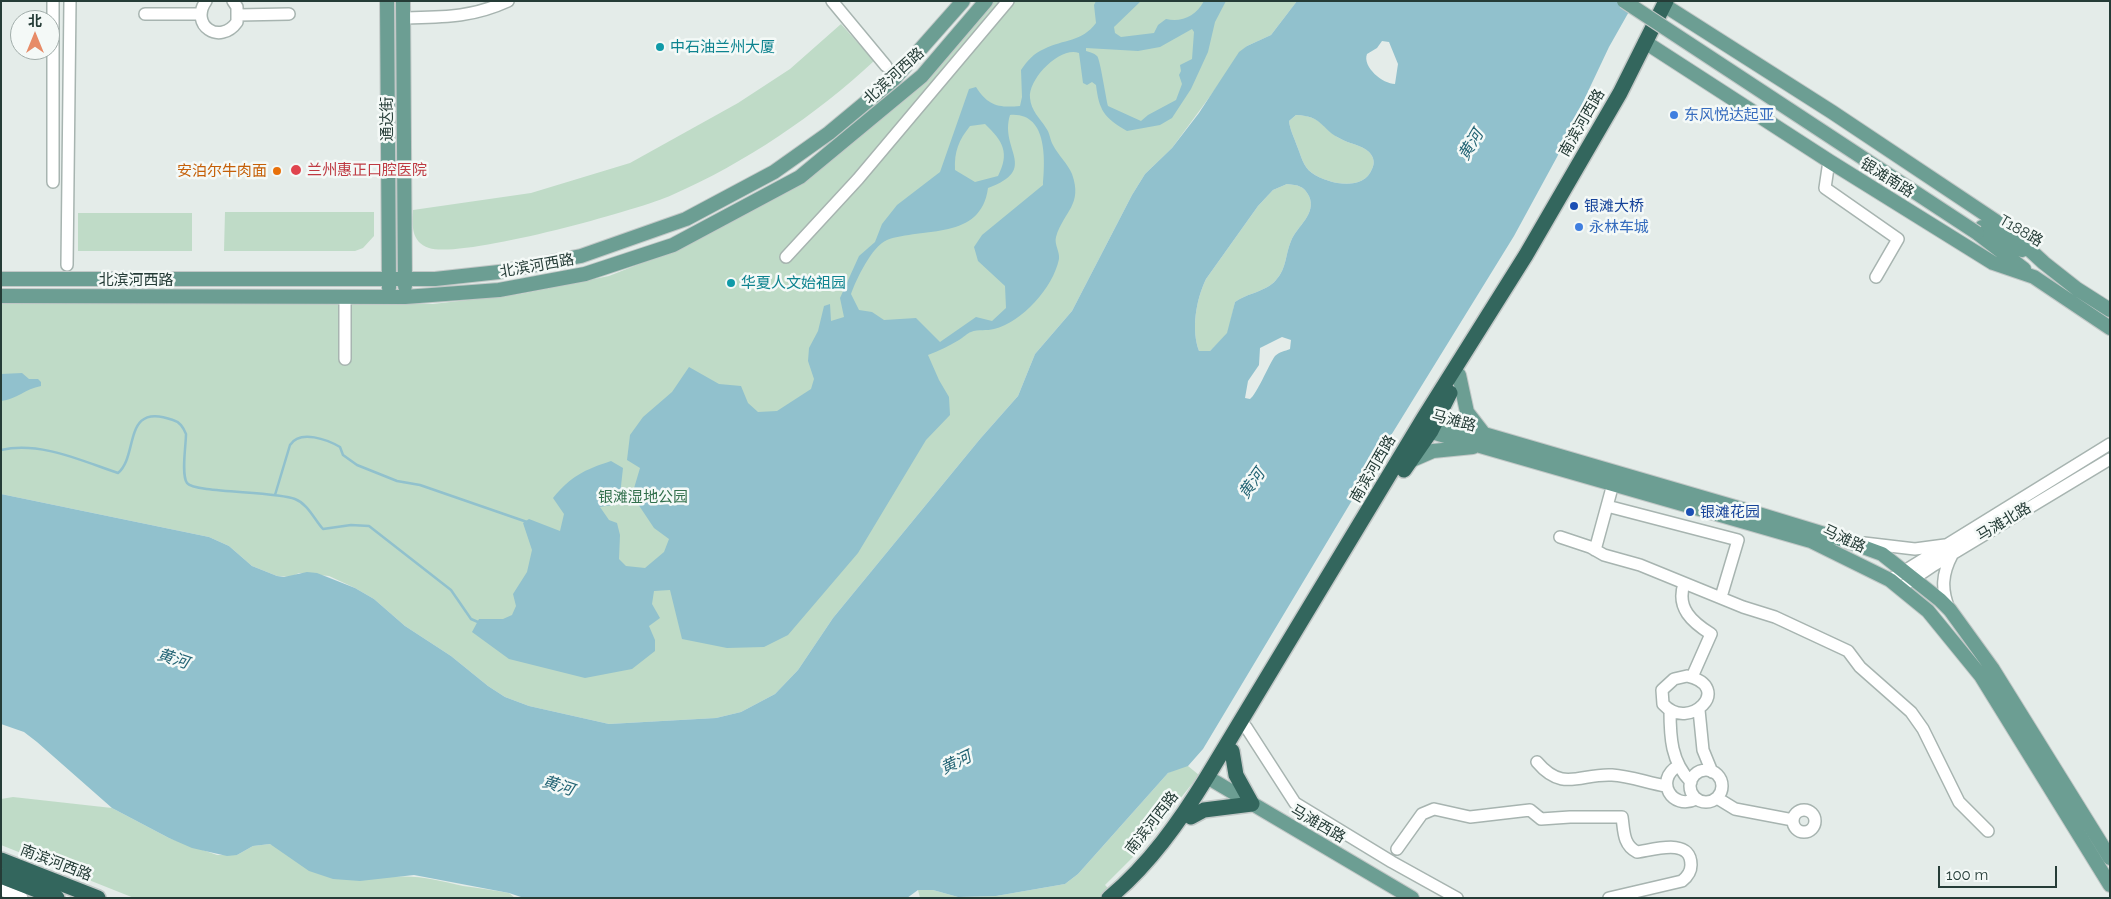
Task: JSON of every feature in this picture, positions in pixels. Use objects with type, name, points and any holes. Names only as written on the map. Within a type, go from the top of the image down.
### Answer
[{"type":"highway","points":[[1648,44],[1668,4]]},
{"type":"highway","name":"南滨河西路","points":[[1109,898],[1125,885],[1178,824],[1232,751],[1384,499],[1410,461],[1426,425],[1459,375],[1620,105],[1648,44]]},
{"type":"highway","name":"南滨河西路","points":[[1120,898],[1136,883],[1184,828],[1191,817],[1210,779],[1426,425],[1648,44]]},
{"type":"highway","points":[[1191,817],[1204,810],[1252,804],[1236,775],[1232,751]]},
{"type":"highway","name":"南滨河西路","points":[[1,860],[98,898]]},
{"type":"highway","points":[[1,876],[57,898]]},
{"type":"main road","name":"通达街","points":[[387,1],[388,297]]},
{"type":"main road","name":"通达街","points":[[403,1],[404,279],[406,297]]},
{"type":"main road","name":"北滨河西路","points":[[1,279],[436,279],[500,272],[581,256],[686,219],[774,172],[830,133],[894,79],[963,1]]},
{"type":"main road","name":"北滨河西路","points":[[1,296],[406,297],[499,290],[585,274],[672,245],[800,177],[922,76],[986,1]]},
{"type":"main road","points":[[1624,1],[1979,230]]},
{"type":"main road","points":[[1638,1],[1979,230]]},
{"type":"main road","name":"银滩南路","points":[[1668,4],[2006,228],[2044,263],[2077,289],[2110,310]]},
{"type":"main road","name":"银滩南路","points":[[1648,44],[1829,161],[1993,263],[2034,277],[2110,328]]},
{"type":"main road","name":"T188路","points":[[1979,230],[2044,263]]},
{"type":"main road","name":"T188路","points":[[1979,230],[2034,277]]},
{"type":"main road","points":[[1410,461],[1432,451],[1483,440],[1467,412],[1459,375]]},
{"type":"main road","name":"马滩路","points":[[1426,425],[1844,540],[1882,554],[1898,565],[1950,610],[1992,668],[2110,858]]},
{"type":"main road","name":"马滩路","points":[[1483,440],[1613,484],[1810,541],[1895,584],[1928,611],[1982,676],[2110,886]]},
{"type":"main road","name":"马滩西路","points":[[1210,779],[1412,898]]},
{"type":"street","points":[[53,1],[53,182]]},
{"type":"street","points":[[67,265],[70,1]]},
{"type":"street","points":[[206,1],[200,14],[206,27],[219,33],[233,28],[238,15],[233,1]]},
{"type":"street","points":[[403,18],[460,17],[487,11],[508,1]]},
{"type":"street","points":[[832,1],[886,66]]},
{"type":"street","points":[[786,257],[858,180],[1008,1]]},
{"type":"street","points":[[145,14],[200,14]]},
{"type":"street","points":[[238,15],[289,14]]},
{"type":"street","points":[[1829,161],[1825,188],[1898,239],[1876,277]]},
{"type":"street","points":[[345,297],[345,359]]},
{"type":"street","name":"马滩北路","points":[[1895,584],[2110,444]]},
{"type":"street","name":"马滩北路","points":[[1951,549],[2110,459]]},
{"type":"street","points":[[1595,550],[1613,484]]},
{"type":"street","points":[[1606,506],[1738,540],[1722,597]]},
{"type":"street","points":[[1560,537],[1604,555],[1640,565],[1684,584],[1722,597],[1743,607],[1775,618],[1848,651],[1860,667],[1911,712],[1923,729],[1959,802],[1988,831]]},
{"type":"street","points":[[1844,540],[1915,549],[1951,549],[1943,582],[1944,596],[1950,610]]},
{"type":"street","points":[[1684,584],[1681,597],[1687,614],[1694,624],[1711,634],[1692,677]]},
{"type":"street","points":[[1692,677],[1701,679],[1707,689],[1707,701],[1698,710],[1684,714],[1670,710],[1661,700],[1664,686],[1674,680],[1692,677]]},
{"type":"street","points":[[1670,710],[1673,750],[1678,766],[1691,782]]},
{"type":"street","points":[[1698,710],[1702,750],[1712,772],[1719,778],[1722,786],[1717,798]]},
{"type":"street","points":[[1246,727],[1295,803],[1392,862],[1457,898]]},
{"type":"street","points":[[1537,762],[1548,773],[1562,780],[1573,781],[1612,775],[1666,786]]},
{"type":"street","points":[[1678,766],[1668,774],[1666,786],[1668,792],[1677,801],[1690,802],[1696,799]]},
{"type":"street","points":[[1712,772],[1699,772],[1691,782],[1691,791],[1696,799],[1704,802],[1717,798],[1735,809],[1793,820]]},
{"type":"street","points":[[1397,849],[1422,814],[1434,809],[1470,817],[1530,810],[1542,819],[1570,816],[1622,817],[1626,842],[1632,850],[1637,852],[1675,846],[1686,851],[1689,856],[1691,868],[1686,878],[1682,881],[1609,898]]},
{"type":"street","points":[[1,890],[22,898]]},
{"type":"green space","name":"银滩湿地公园","points":[[986,1],[1297,1],[1271,35],[1247,46],[1172,148],[1145,174],[1132,195],[1072,311],[1035,354],[1018,396],[980,439],[833,618],[798,670],[775,694],[741,712],[716,718],[609,724],[529,706],[505,697],[488,686],[451,656],[405,626],[374,599],[329,576],[299,573],[291,577],[277,576],[252,566],[229,546],[209,537],[1,494],[1,303],[433,304],[520,294],[609,276],[687,245],[800,177],[922,76]]},
{"type":"green space","points":[[841,24],[874,61],[804,119],[753,153],[699,182],[672,195],[623,212],[549,232],[475,247],[447,250],[429,248],[419,242],[416,237],[413,227],[413,210],[531,193],[630,163],[738,103],[790,69]]},
{"type":"green space","points":[[1296,115],[1317,120],[1334,135],[1369,152],[1374,162],[1367,176],[1361,181],[1353,183],[1336,183],[1319,177],[1306,168],[1289,121]]},
{"type":"green space","points":[[1287,184],[1303,188],[1311,202],[1305,220],[1291,241],[1280,275],[1272,284],[1262,290],[1235,302],[1228,333],[1210,351],[1199,351],[1195,324],[1197,305],[1206,279],[1258,206],[1273,190]]},
{"type":"green space","points":[[225,212],[374,212],[374,236],[363,248],[355,251],[224,251]]},
{"type":"green space","points":[[78,213],[192,213],[192,251],[78,251]]},
{"type":"green space","points":[[1181,766],[1188,766],[1199,775],[1137,853],[1105,885],[1111,891],[1102,898],[920,898],[918,890],[933,890],[958,897],[996,896],[1065,884],[1078,874],[1168,773]]},
{"type":"green space","points":[[13,797],[112,808],[169,838],[217,855],[237,855],[253,846],[270,844],[394,877],[429,879],[509,893],[515,898],[134,898],[1,845],[1,799]]},
{"type":"water","points":[[1096,1],[1141,1],[1114,27],[1115,33],[1121,37],[1154,33],[1158,25],[1166,19],[1177,20],[1188,17],[1197,11],[1204,1],[1226,1],[1215,22],[1208,52],[1191,89],[1172,118],[1160,125],[1127,131],[1113,122],[1101,107],[1096,85],[1092,82],[1087,85],[1083,83],[1079,53],[1063,54],[1055,59],[1034,82],[1030,98],[1034,111],[1047,130],[1055,149],[1070,170],[1075,185],[1074,201],[1056,237],[1059,259],[1056,270],[1035,302],[1015,319],[994,329],[970,333],[928,355],[949,397],[950,415],[926,440],[858,553],[788,635],[764,647],[727,648],[682,639],[670,590],[654,591],[652,604],[660,618],[649,626],[655,640],[655,651],[632,669],[585,678],[509,659],[472,632],[479,619],[503,619],[512,615],[516,606],[513,594],[527,572],[532,550],[523,523],[529,519],[560,531],[564,514],[553,498],[572,479],[593,467],[611,461],[623,468],[619,504],[600,507],[609,520],[617,523],[620,535],[619,559],[626,566],[645,568],[664,552],[669,539],[654,528],[632,495],[640,468],[627,460],[630,435],[643,417],[672,392],[689,367],[719,384],[741,386],[748,403],[758,412],[777,411],[811,389],[814,379],[808,361],[809,348],[818,331],[824,306],[830,304],[831,321],[844,317],[840,298],[859,256],[875,242],[882,224],[897,205],[940,172],[969,89],[976,87],[990,102],[1000,106],[1020,106],[1022,97],[1021,70],[1023,67],[1040,51],[1079,37],[1091,29],[1096,23],[1094,5]],"holes":[[[1192,29],[1194,32],[1192,59],[1180,65],[1181,71],[1179,75],[1182,84],[1176,100],[1148,115],[1141,121],[1108,106],[1098,58],[1086,51],[1086,48],[1138,51],[1160,47]],[[1010,115],[1022,116],[1031,121],[1038,129],[1042,140],[1044,163],[1043,185],[982,235],[974,247],[978,261],[1005,286],[1006,308],[992,321],[976,317],[940,342],[916,318],[884,320],[872,312],[859,310],[851,294],[865,264],[881,243],[901,236],[933,232],[962,224],[974,217],[983,205],[988,188],[1003,181],[1012,174],[1015,166],[1008,127]],[[985,124],[1000,142],[1003,148],[1004,161],[998,176],[975,182],[955,170],[955,157],[958,146],[970,126]]]},
{"type":"water","name":"黄河","points":[[1297,1],[1635,1],[1609,47],[1557,157],[1514,236],[1390,437],[1203,749],[1188,766],[1168,773],[1078,874],[1065,884],[996,896],[958,897],[933,890],[918,890],[907,898],[524,898],[509,893],[414,875],[360,881],[333,879],[309,871],[270,844],[253,846],[237,855],[227,856],[192,848],[169,838],[112,808],[24,732],[1,724],[1,494],[209,537],[229,546],[252,566],[277,576],[284,577],[307,572],[317,573],[355,588],[374,599],[405,626],[451,656],[488,686],[505,697],[529,706],[609,724],[716,718],[741,712],[775,694],[798,670],[833,618],[980,439],[1018,396],[1035,354],[1072,311],[1132,195],[1145,174],[1172,148],[1199,113],[1239,52],[1247,46],[1271,35]],"holes":[[[1382,41],[1389,42],[1398,64],[1395,84],[1385,81],[1370,69],[1366,59],[1367,54],[1377,48]],[[1296,115],[1317,120],[1334,135],[1369,152],[1374,162],[1372,169],[1361,181],[1345,184],[1336,183],[1312,173],[1306,168],[1289,121]],[[1287,184],[1297,186],[1303,188],[1311,202],[1305,220],[1291,241],[1280,275],[1272,284],[1235,302],[1227,333],[1210,351],[1199,351],[1195,324],[1197,305],[1206,279],[1258,206],[1273,190]],[[1282,337],[1291,340],[1290,349],[1275,356],[1253,396],[1250,399],[1245,398],[1248,381],[1259,365],[1260,348]]]},
{"type":"water","points":[[22,373],[29,379],[38,379],[41,382],[41,386],[1,401],[1,374]]},
{"type":"waterway","points":[[1,450],[16,448],[46,450],[118,473],[124,465],[134,433],[139,424],[146,418],[157,416],[173,420],[181,425],[186,434],[184,474],[187,483],[204,489],[285,496],[295,499],[307,508],[323,529],[351,525],[369,526],[451,590],[471,619],[478,622]]},
{"type":"waterway","points":[[275,495],[290,445],[300,438],[314,437],[329,441],[340,447],[343,455],[357,465],[397,481],[420,485],[527,522]]},
{"type":"place","name":"中石油兰州大厦","points":[[660,47]]},
{"type":"place","name":"东风悦达起亚","points":[[1674,115]]},
{"type":"place","name":"兰州惠正口腔医院","points":[[296,170]]},
{"type":"place","name":"安泊尔牛肉面","points":[[277,171]]},
{"type":"place","name":"银滩大桥","points":[[1574,206]]},
{"type":"place","name":"永林车城","points":[[1579,227]]},
{"type":"place","name":"华夏人文始祖园","points":[[731,283]]},
{"type":"place","name":"银滩花园","points":[[1690,512]]}]
